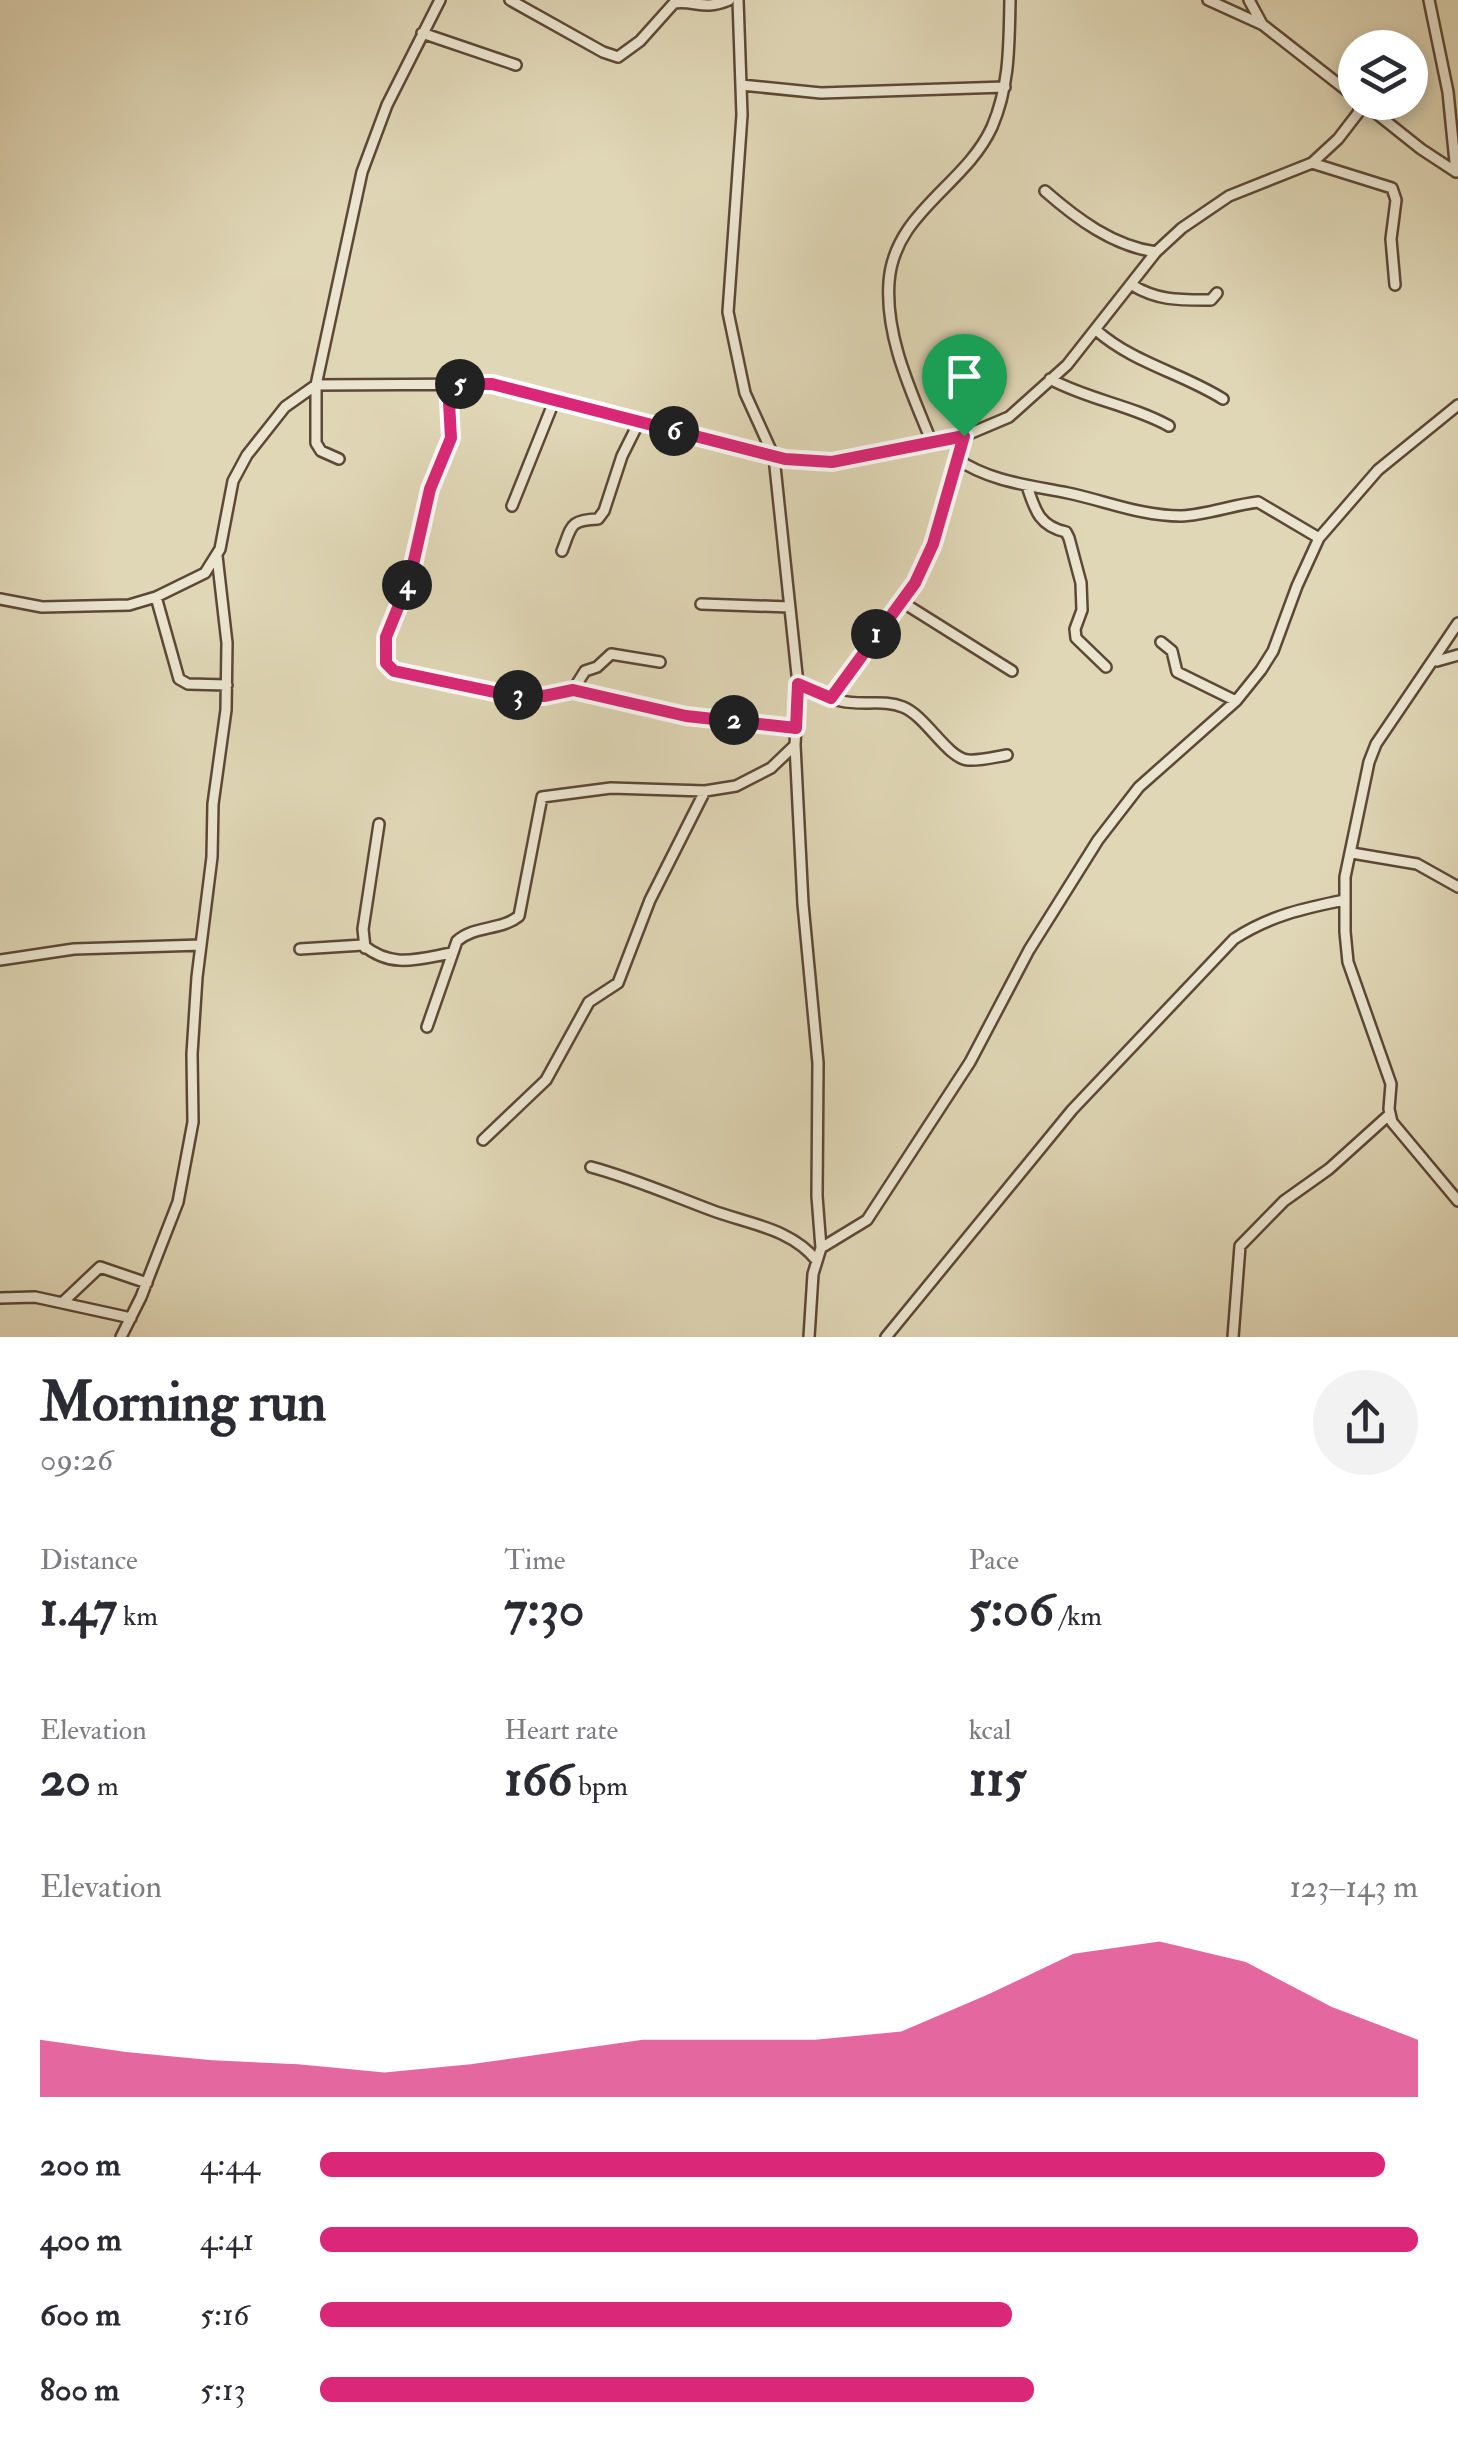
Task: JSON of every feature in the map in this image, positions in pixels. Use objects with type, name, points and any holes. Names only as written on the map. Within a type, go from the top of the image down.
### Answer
[{"type":"street","points":[[339,459],[316,443],[316,384],[367,157],[391,95],[440,0]]},
{"type":"street","points":[[510,0],[618,56],[640,41],[674,3],[708,7],[729,0]]},
{"type":"street","points":[[738,0],[742,116],[728,312],[746,393],[774,457],[798,684],[795,745],[818,1062],[816,1196],[821,1248],[809,1337]]},
{"type":"street","points":[[932,443],[902,365],[889,312],[889,280],[908,225],[974,156],[992,127],[1005,87],[1011,45],[1010,0]]},
{"type":"street","points":[[1208,0],[1263,25],[1338,84]]},
{"type":"street","points":[[1249,0],[1263,25]]},
{"type":"street","points":[[1428,0],[1448,92],[1457,172]]},
{"type":"street","points":[[422,33],[516,65]]},
{"type":"street","points":[[741,85],[821,93],[1005,87]]},
{"type":"street","points":[[120,1337],[147,1283],[178,1202],[193,1122],[192,1054],[200,945],[208,902],[213,804],[224,740],[227,685],[226,627],[217,556],[233,481],[247,455],[285,407],[316,384],[492,384],[774,457],[832,462],[964,436],[1009,417],[1067,365],[1156,252],[1182,228],[1229,196],[1312,164],[1353,120]]},
{"type":"street","points":[[1384,120],[1457,172]]},
{"type":"street","points":[[1312,164],[1392,188],[1396,200],[1392,240],[1395,285]]},
{"type":"street","points":[[1045,191],[1101,233],[1134,249],[1156,252]]},
{"type":"street","points":[[1132,285],[1169,300],[1210,300],[1217,293]]},
{"type":"street","points":[[1096,330],[1123,350],[1223,399]]},
{"type":"street","points":[[1050,379],[1089,398],[1135,409],[1169,426]]},
{"type":"street","points":[[448,384],[451,438],[430,489],[410,578],[386,637],[386,663],[394,671],[494,692],[534,696],[573,690],[686,716],[796,728]]},
{"type":"street","points":[[512,506],[555,399]]},
{"type":"street","points":[[821,1248],[867,1220],[970,1062],[1029,950],[1098,840],[1139,787],[1236,701],[1272,652],[1319,538],[1378,470],[1458,405]]},
{"type":"street","points":[[562,550],[572,524],[579,519],[598,519],[604,511],[614,473],[639,422]]},
{"type":"street","points":[[831,698],[902,602],[933,544],[964,436]]},
{"type":"street","points":[[957,459],[993,477],[1141,512],[1184,516],[1258,502],[1319,538]]},
{"type":"street","points":[[1027,486],[1038,519],[1066,532],[1069,538],[1081,583],[1082,610],[1076,638],[1106,666]]},
{"type":"street","points":[[0,599],[42,607],[129,605],[156,597],[205,573],[217,556]]},
{"type":"street","points":[[156,597],[179,679],[188,684],[227,685]]},
{"type":"street","points":[[902,602],[1012,672]]},
{"type":"street","points":[[701,604],[789,607]]},
{"type":"street","points":[[1458,623],[1376,744],[1345,877],[1348,962],[1391,1084],[1392,1122],[1458,1201]]},
{"type":"street","points":[[1161,642],[1172,651],[1177,672],[1236,701]]},
{"type":"street","points":[[573,690],[585,671],[598,667],[612,654],[660,662]]},
{"type":"street","points":[[1435,661],[1458,655]]},
{"type":"street","points":[[798,684],[831,698],[905,707],[961,758],[1007,755]]},
{"type":"street","points":[[427,1027],[457,941],[467,932],[512,922],[519,916],[535,844],[539,801],[546,794],[611,788],[705,791],[736,786],[772,768],[795,745]]},
{"type":"street","points":[[483,1140],[546,1080],[589,1002],[618,983],[650,900],[705,791]]},
{"type":"street","points":[[365,948],[363,928],[379,824]]},
{"type":"street","points":[[1352,854],[1418,864],[1458,888]]},
{"type":"street","points":[[886,1337],[1072,1110],[1234,939],[1260,922],[1292,910],[1345,900]]},
{"type":"street","points":[[0,960],[74,949],[200,945]]},
{"type":"street","points":[[300,949],[365,948],[407,964],[452,953]]},
{"type":"street","points":[[1233,1337],[1240,1246],[1284,1201],[1329,1169],[1390,1114]]},
{"type":"street","points":[[591,1167],[762,1225],[808,1250],[817,1260]]},
{"type":"street","points":[[63,1302],[100,1267],[147,1283]]},
{"type":"street","points":[[0,1298],[35,1296],[131,1318]]},
{"type":"route","points":[[448,384],[492,384],[785,459],[832,462],[964,436],[933,544],[915,583],[831,698],[798,684],[796,728],[686,716],[573,690],[544,696],[494,692],[409,676],[394,671],[386,663],[386,637],[410,578],[430,489],[451,438],[448,384]]}]
